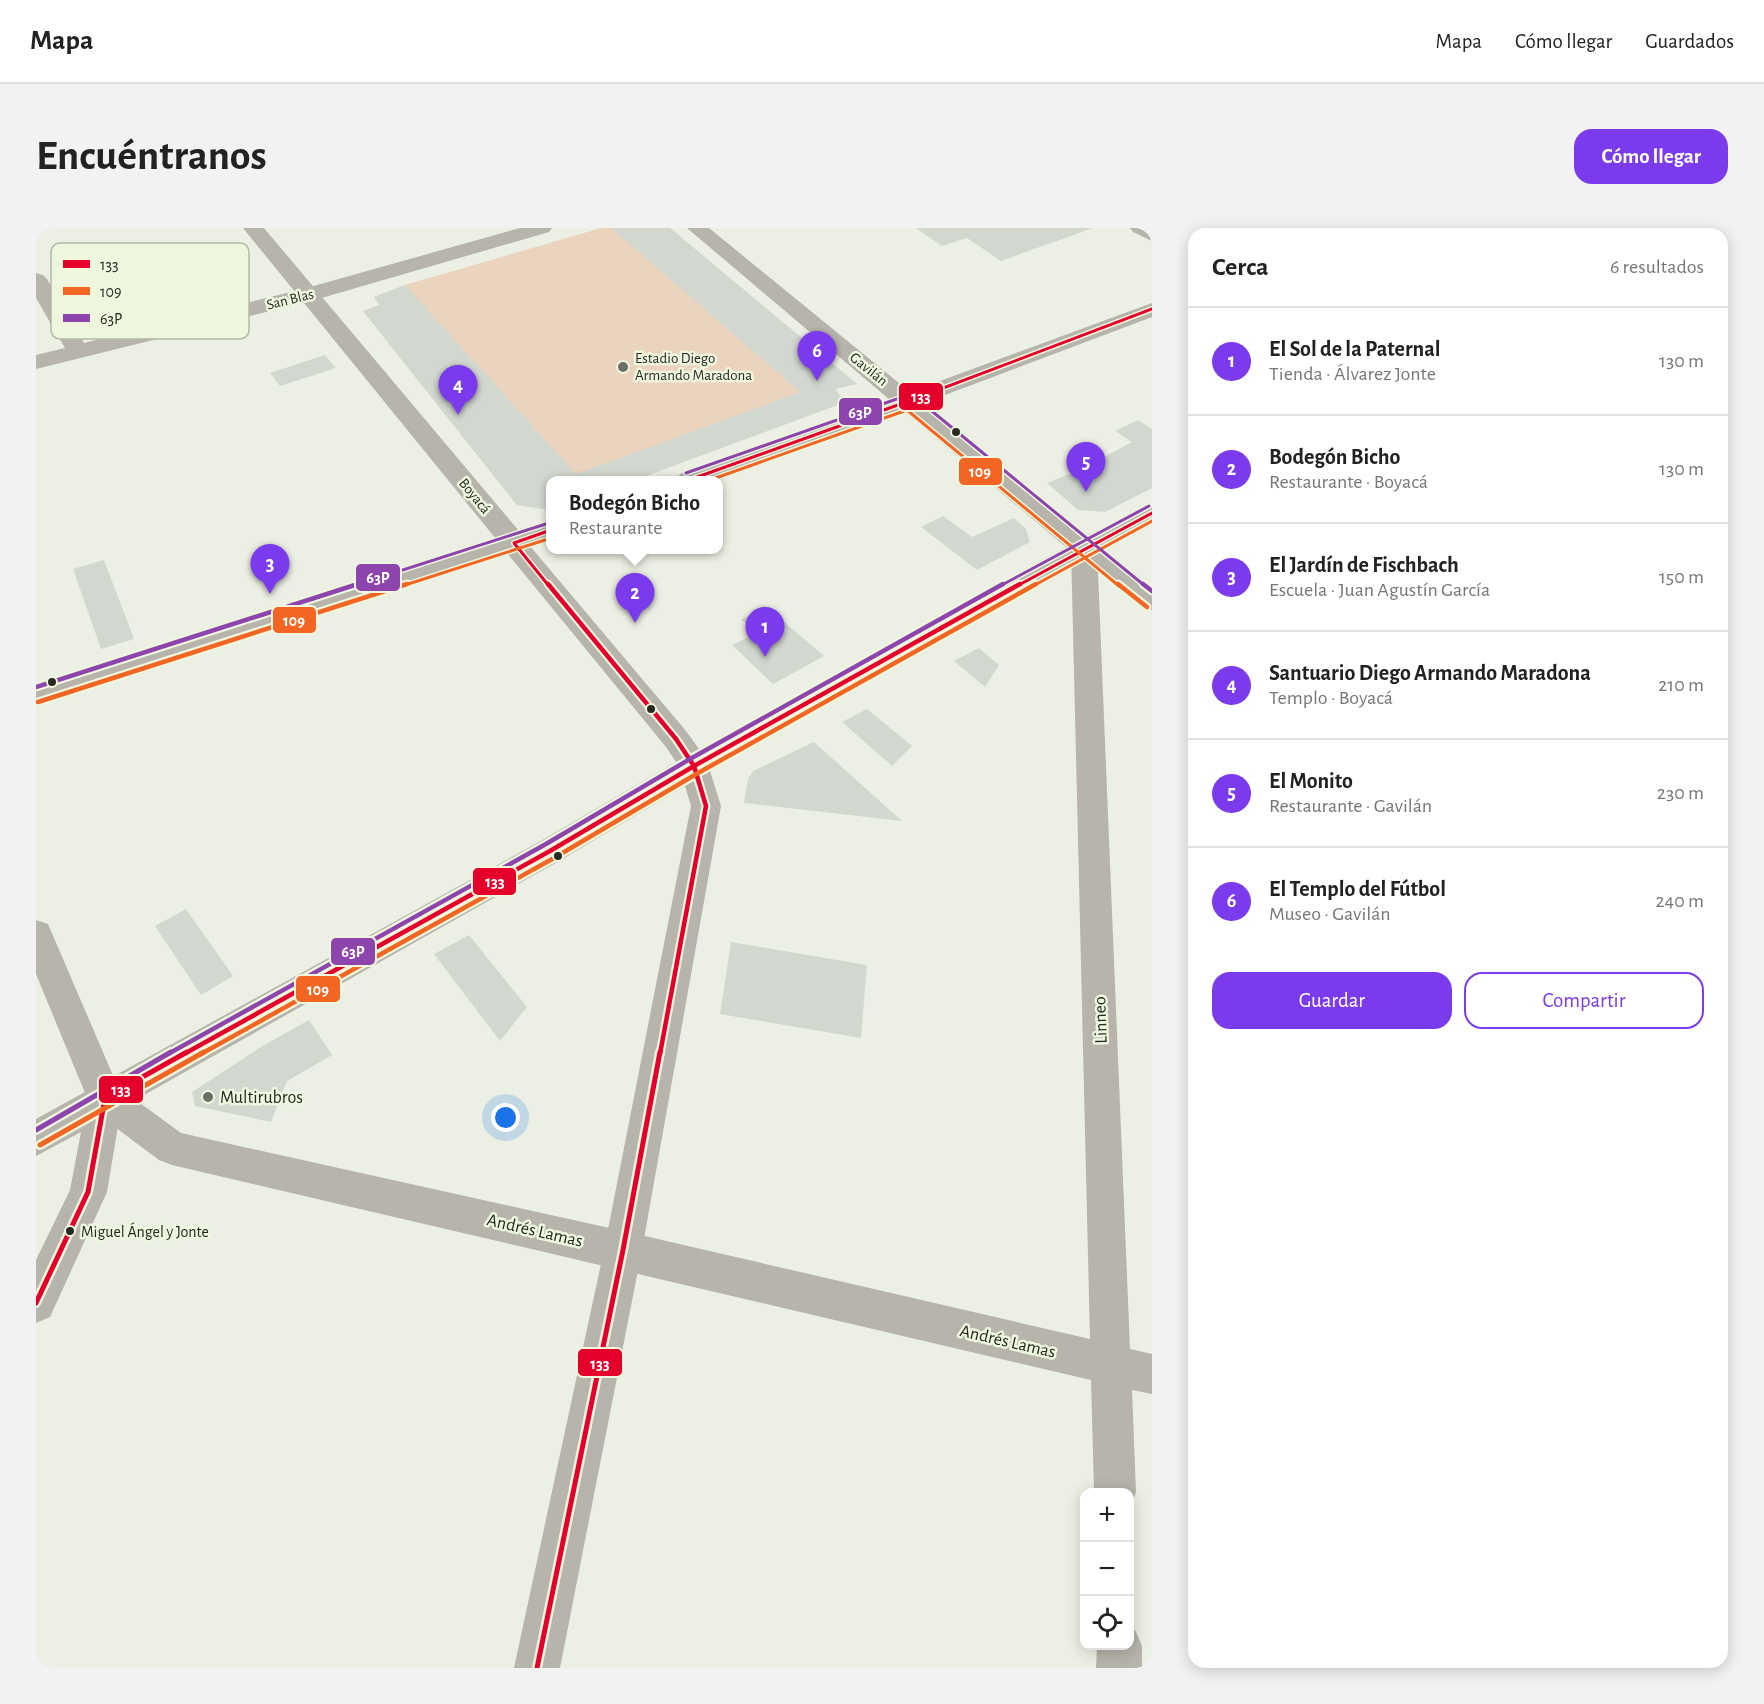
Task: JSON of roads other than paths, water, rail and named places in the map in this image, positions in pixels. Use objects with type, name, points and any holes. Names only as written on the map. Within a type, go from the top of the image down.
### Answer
[{"type":"street","name":"Boyacá","points":[[253,228],[310,294],[676,739],[694,766],[706,806],[623,1250],[537,1668]]},
{"type":"street","name":"San Blas","points":[[249,309],[542,228]]},
{"type":"street","name":"Gavilán","points":[[697,228],[1084,548],[1152,601]]},
{"type":"street","points":[[1140,228],[1152,235]]},
{"type":"street","points":[[36,279],[51,305]]},
{"type":"street","points":[[700,476],[909,401],[1152,309]]},
{"type":"street","points":[[71,339],[78,352]]},
{"type":"street","name":"San Blas","points":[[36,362],[130,339]]},
{"type":"street","points":[[36,1139],[105,1098],[550,851],[694,766],[1084,548],[1152,513]]},
{"type":"street","points":[[36,695],[546,532]]},
{"type":"street","name":"Linneo","points":[[1084,548],[1113,1366],[1115,1488]]},
{"type":"street","points":[[36,934],[105,1098],[88,1192],[36,1303]]},
{"type":"street","name":"Andrés Lamas","points":[[105,1098],[172,1148],[623,1250],[1152,1374]]},
{"type":"street","points":[[1119,1650],[1119,1668]]},
{"type":"place","name":"Estadio Diego Armando Maradona","points":[[623,367]]},
{"type":"place","name":"El Templo del Fútbol","points":[[817,381]]},
{"type":"place","name":"Santuario Diego Armando Maradona","points":[[458,415]]},
{"type":"place","name":"El Monito","points":[[1086,492]]},
{"type":"place","name":"El Jardín de Fischbach","points":[[270,594]]},
{"type":"place","name":"Bodegón Bicho","points":[[635,623]]},
{"type":"place","name":"El Sol de la Paternal","points":[[765,657]]},
{"type":"place","name":"Multirubros","points":[[208,1097]]},
{"type":"place","name":"Miguel Ángel y Jonte","points":[[70,1231]]}]
